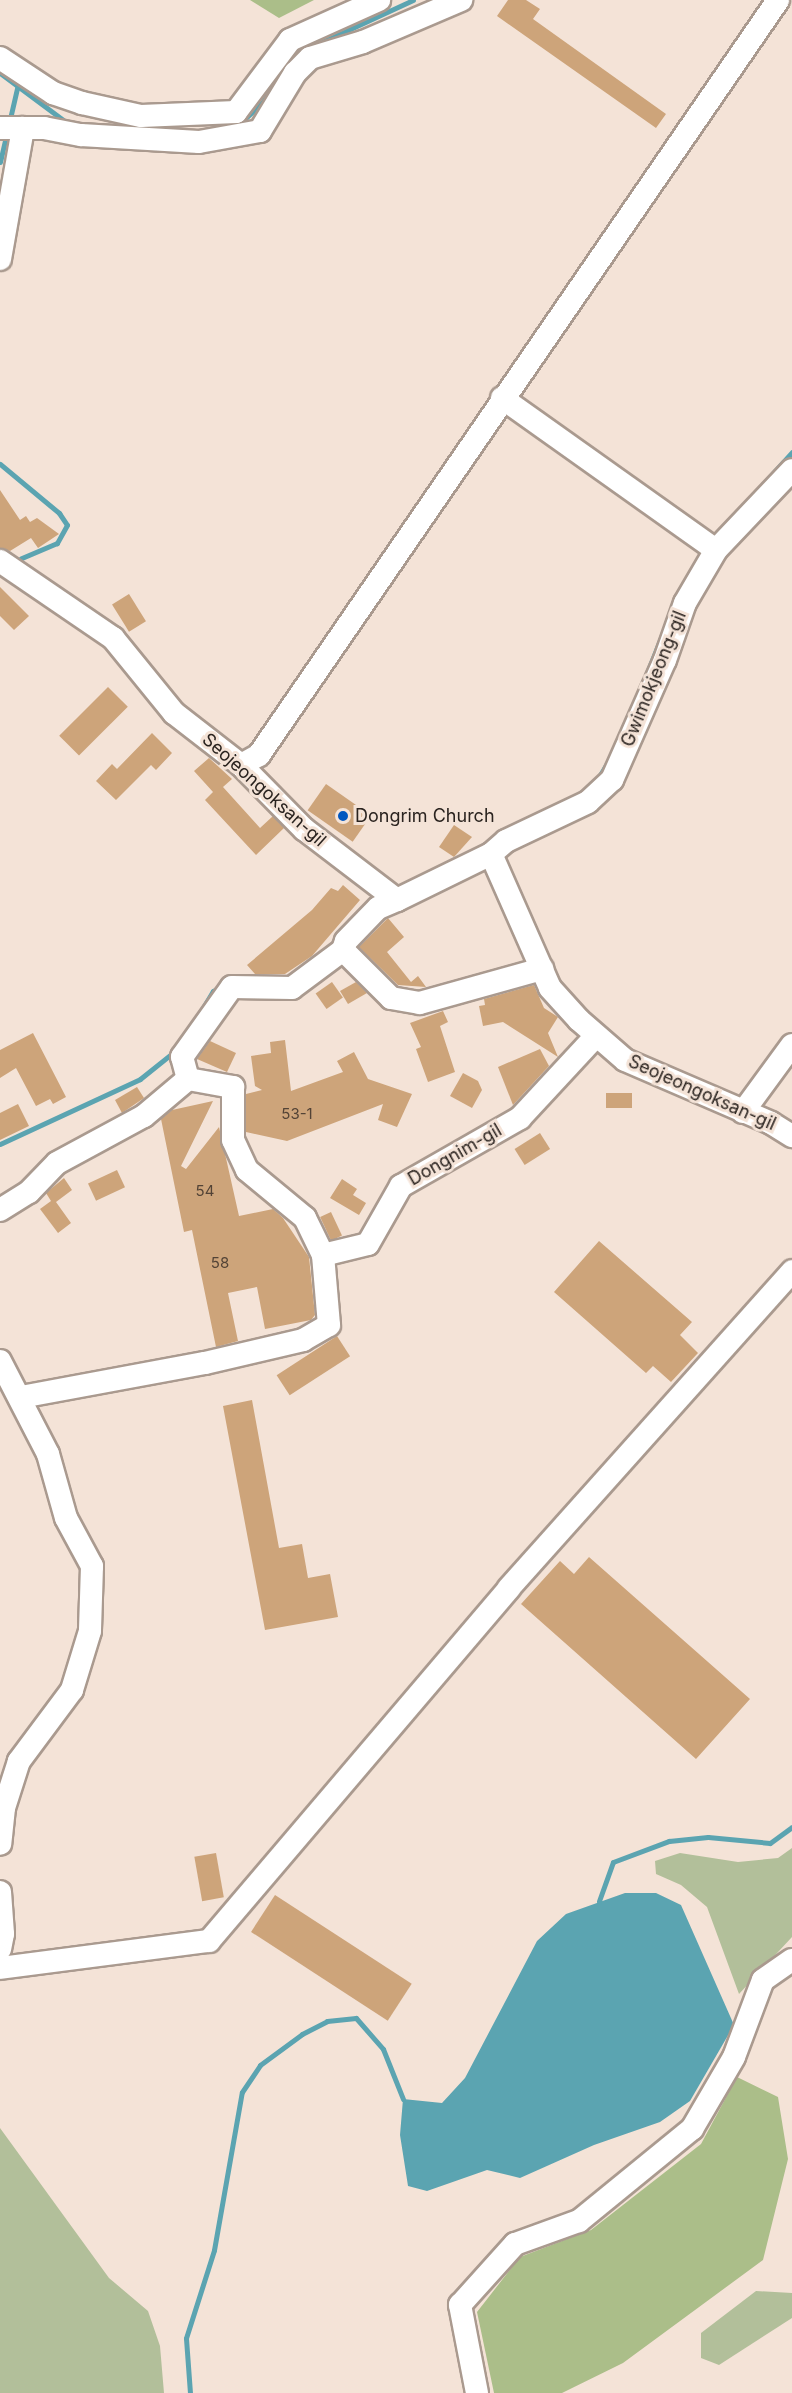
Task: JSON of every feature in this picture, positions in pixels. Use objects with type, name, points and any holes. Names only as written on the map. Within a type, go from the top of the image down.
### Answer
[{"type":"lane","points":[[0,58],[53,93],[141,116],[236,112],[290,40],[379,0]]},
{"type":"lane","points":[[0,128],[199,142],[260,131],[295,73],[310,58],[363,42],[461,0]]},
{"type":"lane","points":[[240,765],[259,755],[502,398],[778,0]]},
{"type":"lane","points":[[0,259],[23,128]]},
{"type":"lane","points":[[502,398],[716,550]]},
{"type":"lane","name":"Gwimokjeong-gil","points":[[491,854],[506,841],[588,802],[612,780],[665,660],[685,603],[716,550],[792,470]]},
{"type":"lane","name":"Seojeongoksan-gil","points":[[0,561],[113,638],[174,713],[240,765],[304,829],[397,900]]},
{"type":"lane","points":[[188,1079],[182,1057],[232,987],[292,988],[343,950],[346,940],[378,908],[491,854]]},
{"type":"lane","name":"Seojeongoksan-gil","points":[[491,854],[550,988],[596,1036],[625,1060],[771,1123],[792,1136]]},
{"type":"lane","points":[[343,950],[391,998],[420,1003],[543,969]]},
{"type":"lane","name":"Dongnim-gil","points":[[323,1255],[368,1244],[401,1186],[520,1118],[596,1036]]},
{"type":"lane","points":[[743,1112],[792,1045]]},
{"type":"lane","points":[[0,1210],[29,1192],[57,1163],[144,1116],[188,1079]]},
{"type":"lane","points":[[21,1397],[205,1363],[303,1341],[328,1325],[323,1255],[305,1218],[247,1170],[233,1140],[233,1087],[188,1079]]},
{"type":"lane","points":[[0,1968],[208,1941],[509,1588],[792,1271]]},
{"type":"lane","points":[[0,1361],[21,1397],[48,1454],[66,1518],[92,1566],[90,1631],[72,1690],[19,1761],[4,1808],[0,1844]]},
{"type":"lane","points":[[0,1892],[0,1949]]},
{"type":"lane","points":[[477,2393],[460,2305],[515,2244],[579,2221],[692,2129],[734,2057],[763,1980],[792,1960]]},
{"type":"green space","points":[[250,0],[314,0],[279,18]]},
{"type":"green space","points":[[792,1848],[792,1937],[739,1994],[707,1907],[681,1885],[656,1874],[655,1861],[680,1853],[738,1862],[778,1858]]},
{"type":"green space","points":[[737,2077],[778,2097],[788,2159],[763,2260],[623,2363],[562,2393],[494,2393],[477,2312],[520,2257],[591,2230],[701,2144]]},
{"type":"green space","points":[[0,2128],[109,2278],[148,2311],[160,2346],[164,2393],[0,2393]]},
{"type":"green space","points":[[756,2291],[792,2293],[792,2318],[719,2365],[701,2358],[701,2333]]},
{"type":"water","points":[[625,1893],[656,1893],[681,1905],[734,2025],[690,2101],[660,2122],[594,2145],[520,2178],[487,2170],[427,2191],[408,2186],[400,2135],[403,2099],[442,2103],[465,2078],[537,1941],[566,1914]]},
{"type":"building","points":[[508,0],[526,0],[540,9],[533,19],[666,114],[656,128],[497,16]]},
{"type":"building","points":[[0,490],[20,520],[26,516],[30,522],[37,518],[59,534],[38,548],[31,538],[10,551],[0,548]]},
{"type":"building","points":[[0,587],[29,616],[14,630],[0,616]]},
{"type":"building","points":[[129,594],[146,621],[129,632],[112,605]]},
{"type":"building","points":[[108,687],[128,707],[79,756],[59,736]]},
{"type":"building","points":[[152,733],[172,753],[156,770],[151,765],[116,800],[96,781],[112,764],[117,769]]},
{"type":"building","points":[[209,758],[232,779],[223,787],[260,828],[273,816],[284,828],[256,855],[205,800],[213,792],[194,771]]},
{"type":"building","name":"Dongrim Church","points":[[326,784],[371,816],[353,842],[308,810]]},
{"type":"building","points":[[454,825],[472,837],[454,857],[439,847]]},
{"type":"building","points":[[343,885],[360,900],[312,956],[285,974],[255,974],[247,965],[312,910],[331,888],[338,891]]},
{"type":"building","points":[[388,918],[404,937],[387,952],[411,982],[418,976],[426,987],[398,985],[359,947]]},
{"type":"building","points":[[332,982],[343,998],[327,1009],[316,993]]},
{"type":"building","points":[[356,982],[367,993],[348,1004],[340,991]]},
{"type":"building","points":[[534,985],[544,1008],[558,1017],[548,1033],[558,1057],[503,1022],[483,1026],[479,1006],[485,1005],[484,999]]},
{"type":"building","points":[[443,1011],[448,1022],[440,1026],[455,1072],[428,1082],[416,1049],[421,1047],[410,1023]]},
{"type":"building","points":[[33,1033],[66,1097],[53,1104],[50,1099],[36,1106],[16,1068],[0,1078],[0,1050]]},
{"type":"building","points":[[285,1040],[291,1091],[343,1072],[337,1061],[354,1052],[368,1079],[412,1094],[397,1127],[378,1120],[383,1104],[287,1141],[246,1132],[246,1094],[262,1090],[255,1086],[251,1056],[271,1053],[270,1042]]},
{"type":"building","points":[[210,1041],[236,1053],[227,1072],[197,1059]]},
{"type":"building","points":[[540,1049],[549,1066],[513,1105],[498,1067]]},
{"type":"building","points":[[463,1073],[478,1081],[482,1090],[472,1108],[450,1096]]},
{"type":"building","points":[[137,1087],[144,1098],[122,1113],[115,1100]]},
{"type":"building","points":[[606,1093],[632,1093],[632,1108],[606,1108]]},
{"type":"building","points":[[213,1101],[181,1166],[186,1169],[219,1127],[239,1216],[273,1209],[283,1218],[309,1257],[315,1315],[311,1320],[265,1329],[257,1287],[228,1293],[238,1341],[216,1347],[192,1230],[184,1232],[161,1119],[172,1110]]},
{"type":"building","points":[[18,1104],[29,1126],[0,1140],[0,1113]]},
{"type":"building","points":[[540,1133],[550,1149],[525,1165],[515,1149]]},
{"type":"building","points":[[117,1170],[125,1187],[96,1201],[88,1184]]},
{"type":"building","points":[[64,1178],[72,1190],[56,1202],[71,1223],[58,1233],[40,1209],[51,1201],[46,1193]]},
{"type":"building","points":[[342,1179],[357,1189],[353,1195],[366,1203],[359,1215],[330,1198]]},
{"type":"building","points":[[331,1212],[342,1236],[331,1241],[320,1217]]},
{"type":"building","points":[[599,1241],[692,1322],[680,1335],[698,1353],[671,1382],[653,1366],[646,1373],[554,1292]]},
{"type":"building","points":[[337,1336],[350,1356],[290,1395],[277,1375]]},
{"type":"building","points":[[252,1400],[279,1548],[302,1544],[308,1578],[330,1574],[338,1617],[265,1630],[223,1406]]},
{"type":"building","points":[[589,1557],[750,1699],[696,1759],[521,1604],[560,1561],[574,1574]]},
{"type":"building","points":[[216,1853],[224,1897],[202,1901],[194,1857]]},
{"type":"building","points":[[275,1895],[412,1984],[388,2021],[251,1932]]},
{"type":"waterway","points":[[237,126],[262,103],[294,55],[413,0]]},
{"type":"waterway","points":[[0,73],[66,122]]},
{"type":"waterway","points":[[9,123],[18,84]]},
{"type":"waterway","points":[[0,162],[6,135]]},
{"type":"waterway","points":[[763,484],[792,452]]},
{"type":"waterway","points":[[0,464],[59,513],[67,525],[57,543],[21,558]]},
{"type":"waterway","points":[[641,688],[664,630]]},
{"type":"waterway","points":[[597,780],[609,760]]},
{"type":"waterway","points":[[198,1016],[213,991],[224,984]]},
{"type":"waterway","points":[[0,1144],[140,1079],[175,1051]]},
{"type":"waterway","points":[[599,1901],[613,1862],[669,1841],[708,1837],[770,1843],[792,1827]]},
{"type":"waterway","points":[[190,2393],[186,2338],[214,2250],[242,2092],[260,2065],[302,2034],[327,2021],[356,2018],[383,2049],[403,2099]]},
{"type":"place","name":"Dongrim Church","points":[[343,816]]}]
